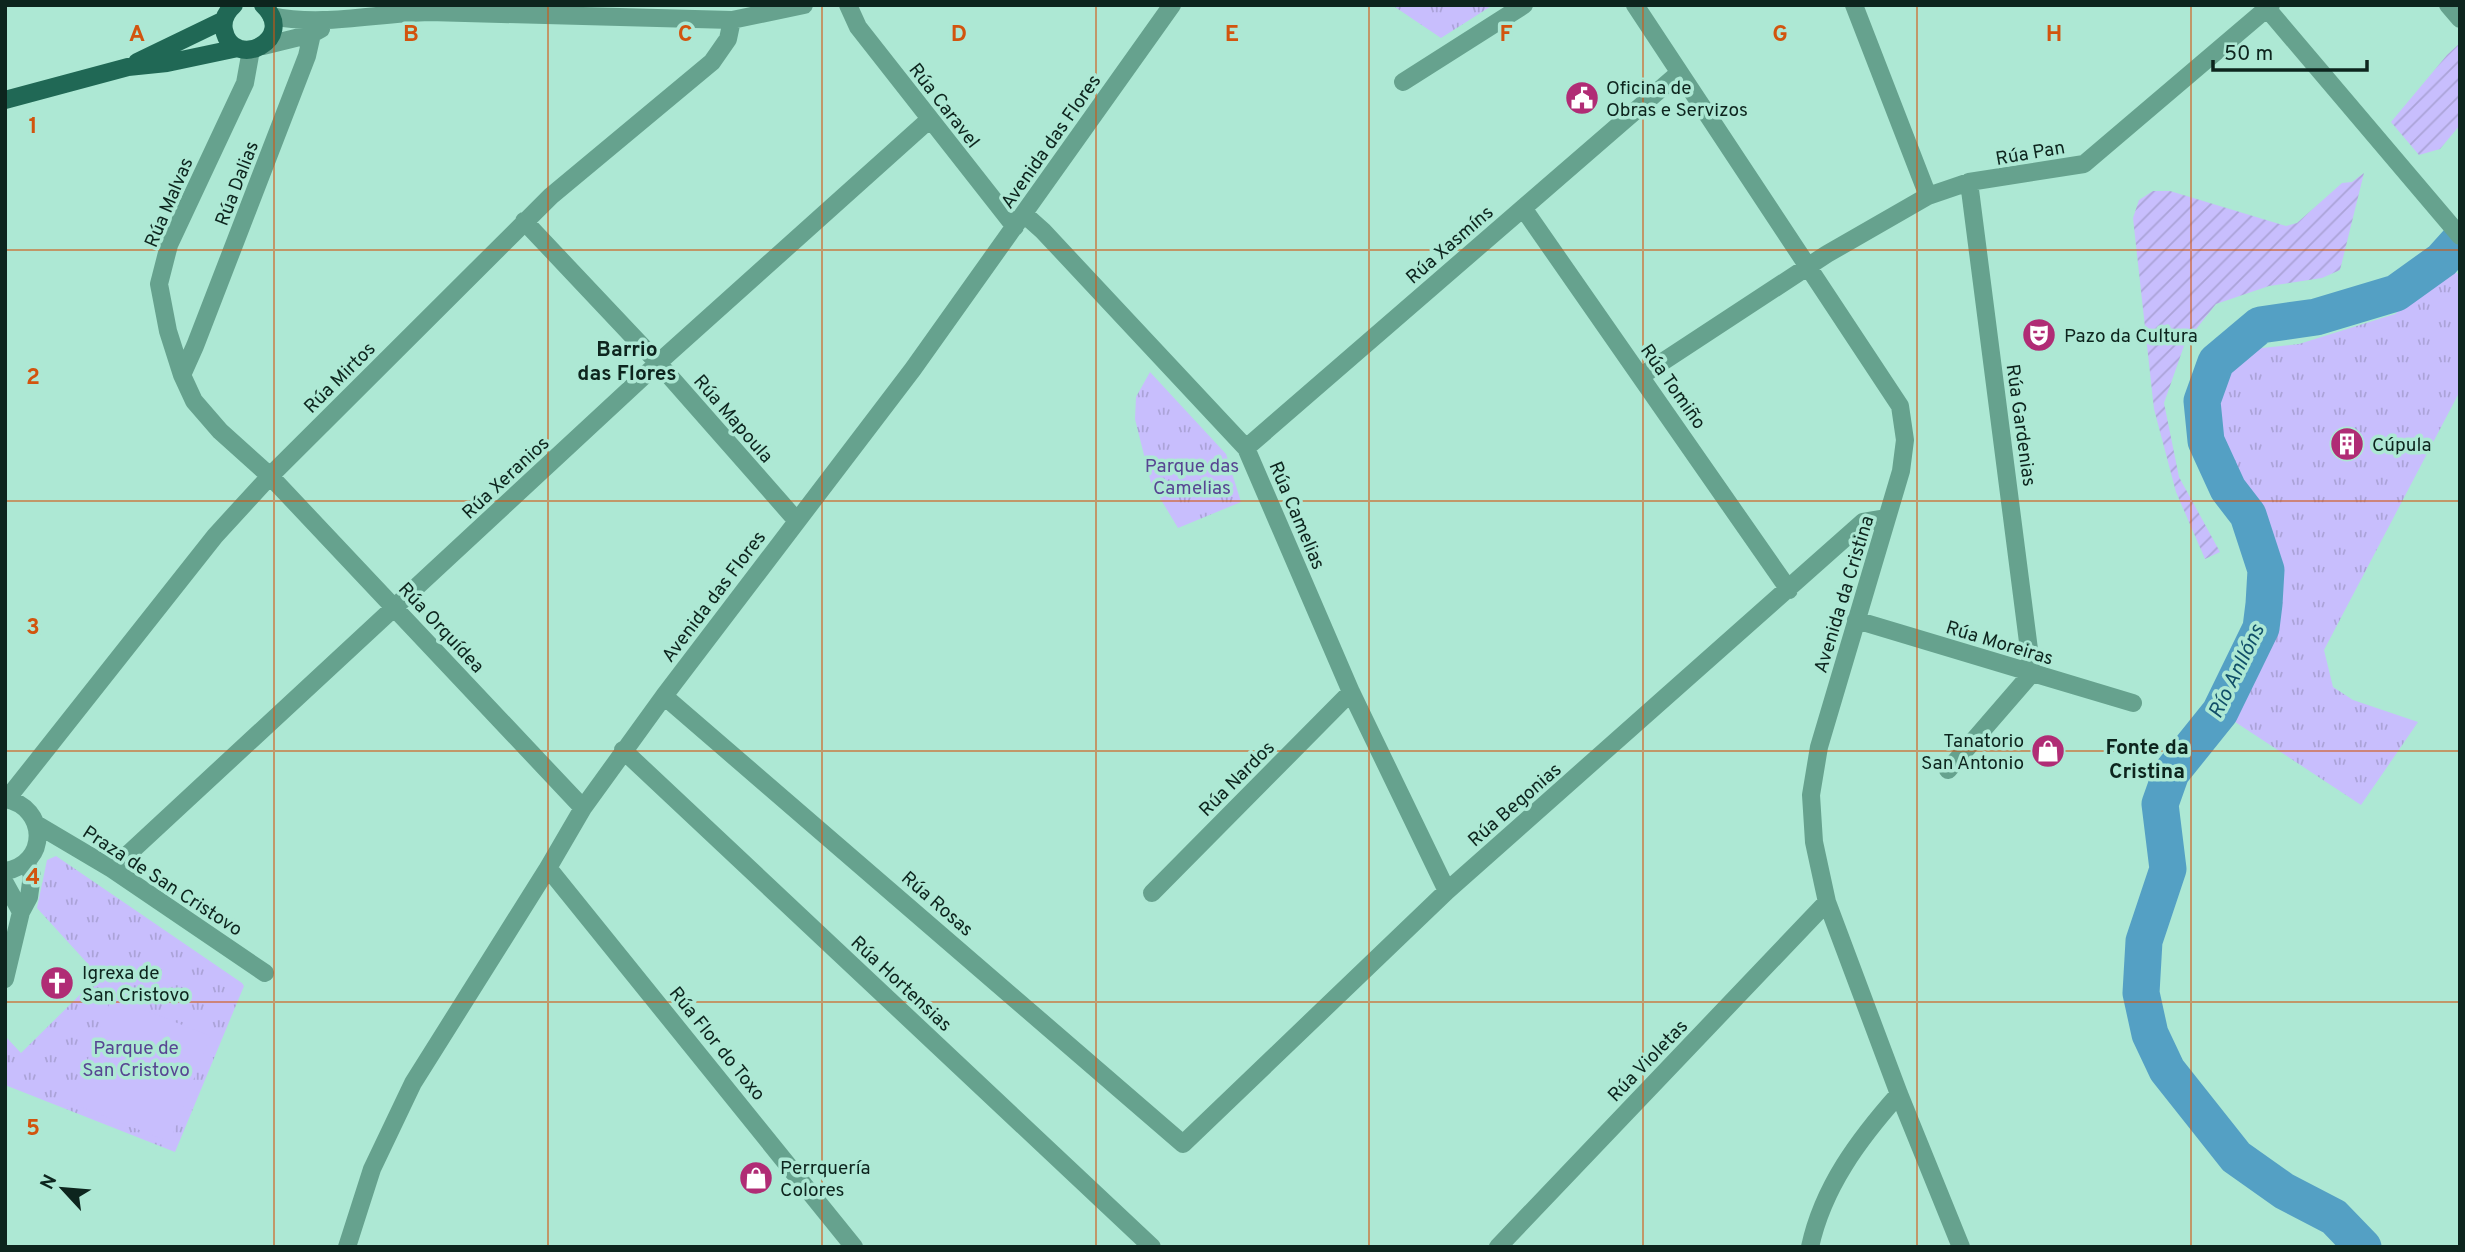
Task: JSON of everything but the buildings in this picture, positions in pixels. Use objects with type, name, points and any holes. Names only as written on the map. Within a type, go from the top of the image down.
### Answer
[{"type":"main road","points":[[5,100],[128,67],[250,48],[267,42],[273,30],[267,9]]},
{"type":"main road","points":[[229,13],[228,39],[250,48]]},
{"type":"main road","points":[[128,67],[229,13]]},
{"type":"street","points":[[267,9],[286,19],[337,21],[398,12],[732,20],[804,5]]},
{"type":"street","name":"Rúa Caravel","points":[[848,5],[858,27],[930,119],[1020,220]]},
{"type":"street","name":"Avenida das Flores","points":[[347,1247],[372,1169],[413,1083],[583,808],[664,696],[914,369],[1172,5]]},
{"type":"street","points":[[1402,82],[1524,5]]},
{"type":"street","name":"Avenida da Cristina","points":[[1635,5],[1900,406],[1905,440],[1901,471],[1819,747],[1811,795],[1814,842],[1827,902],[1899,1094],[1961,1247]]},
{"type":"street","points":[[1854,5],[1927,196]]},
{"type":"street","points":[[2448,5],[2460,19]]},
{"type":"street","points":[[2267,6],[2460,236]]},
{"type":"street","name":"Rúa Pan","points":[[1642,376],[1808,267],[1927,196],[1969,182],[2084,163],[2267,6]]},
{"type":"street","name":"Rúa Mirtos","points":[[36,824],[25,807],[6,799],[215,536],[270,476],[524,221],[712,62],[728,39],[732,20]]},
{"type":"street","points":[[250,48],[312,34],[337,21]]},
{"type":"street","name":"Rúa Dalias","points":[[182,376],[307,56],[312,34]]},
{"type":"street","name":"Rúa Malvas","points":[[182,376],[168,331],[159,284],[169,245],[245,83],[250,48]]},
{"type":"street","name":"Rúa Xasmíns","points":[[1246,448],[1679,73]]},
{"type":"street","name":"Rúa Xeranios","points":[[112,869],[658,363],[930,119]]},
{"type":"street","name":"Rúa Gardenias","points":[[1969,182],[2032,673]]},
{"type":"street","name":"Rúa Tomiño","points":[[1523,208],[1789,590]]},
{"type":"street","name":"Rúa Camelias","points":[[1020,220],[1042,231],[1246,448],[1351,692],[1447,891]]},
{"type":"street","name":"Rúa Mapoula","points":[[524,221],[658,363],[797,521]]},
{"type":"street","points":[[168,331],[195,346]]},
{"type":"street","points":[[182,376],[194,401],[220,431],[270,476]]},
{"type":"street","name":"Rúa Orquídea","points":[[270,476],[583,808]]},
{"type":"street","name":"Rúa Begonias","points":[[1183,1144],[1447,891],[1863,522],[1888,518]]},
{"type":"street","name":"Rúa Moreiras","points":[[1856,620],[2133,703]]},
{"type":"street","points":[[1948,770],[2032,673]]},
{"type":"street","name":"Rúa Nardos","points":[[1152,893],[1351,692]]},
{"type":"street","name":"Rúa Rosas","points":[[664,696],[1183,1144]]},
{"type":"street","name":"Rúa Hortensias","points":[[623,751],[1152,1247]]},
{"type":"street","points":[[5,871],[18,868],[26,862],[37,844],[36,824]]},
{"type":"street","name":"Praza de San Cristovo","points":[[36,824],[112,869],[265,973]]},
{"type":"street","points":[[5,979],[11,896],[29,897],[32,875],[26,862]]},
{"type":"street","name":"Rúa Flor do Toxo","points":[[548,868],[854,1247]]},
{"type":"street","name":"Rúa Violetas","points":[[1498,1247],[1827,902]]},
{"type":"street","points":[[1810,1247],[1827,1193],[1865,1132],[1899,1094]]},
{"type":"green space","points":[[1392,5],[1493,5],[1441,38]]},
{"type":"green space","points":[[2460,43],[2460,125],[2440,149],[2419,155],[2391,122]]},
{"type":"green space","points":[[2364,173],[2340,270],[2322,278],[2269,286],[2216,304],[2185,343],[2164,403],[2179,477],[2220,552],[2205,559],[2176,492],[2154,409],[2133,218],[2139,200],[2153,191],[2170,191],[2286,226],[2297,223],[2342,183],[2352,182]]},
{"type":"green space","points":[[2447,264],[2460,276],[2460,391],[2324,650],[2333,687],[2353,700],[2418,722],[2361,805],[2220,712],[2261,628],[2266,570],[2217,467],[2216,400],[2234,366],[2253,349],[2299,344],[2395,314]]},
{"type":"green space","name":"Parque das Camelias","points":[[1150,372],[1226,454],[1241,502],[1178,528],[1151,483],[1135,419],[1136,397]]},
{"type":"green space","name":"Parque de San Cristovo","points":[[56,856],[244,986],[175,1152],[5,1085],[6,1037],[21,1053],[99,976],[37,908],[47,860]]},
{"type":"green space","points":[[112,997],[210,1036],[170,1142],[71,1103]]},
{"type":"waterway","name":"Río Anllóns","points":[[2363,1247],[2334,1217],[2284,1191],[2236,1157],[2167,1070],[2150,1034],[2141,993],[2144,941],[2168,869],[2160,804],[2171,773],[2220,712],[2261,628],[2264,604],[2266,570],[2248,515],[2228,489],[2206,441],[2202,401],[2216,362],[2260,325],[2316,317],[2396,293],[2442,260],[2460,240]]},
{"type":"place","name":"Oficina de Obras e Servizos","points":[[1582,98]]},
{"type":"place","name":"Pazo da Cultura","points":[[2039,335]]},
{"type":"place","name":"Cúpula","points":[[2347,444]]},
{"type":"place","name":"Tanatorio San Antonio","points":[[2048,751]]},
{"type":"place","name":"Igrexa de San Cristovo","points":[[57,983]]},
{"type":"place","name":"Perrquería Colores","points":[[756,1178]]},
{"type":"district","name":"Barrio das Flores","points":[[627,361]]},
{"type":"district","name":"Fonte da Cristina","points":[[2147,759]]}]
